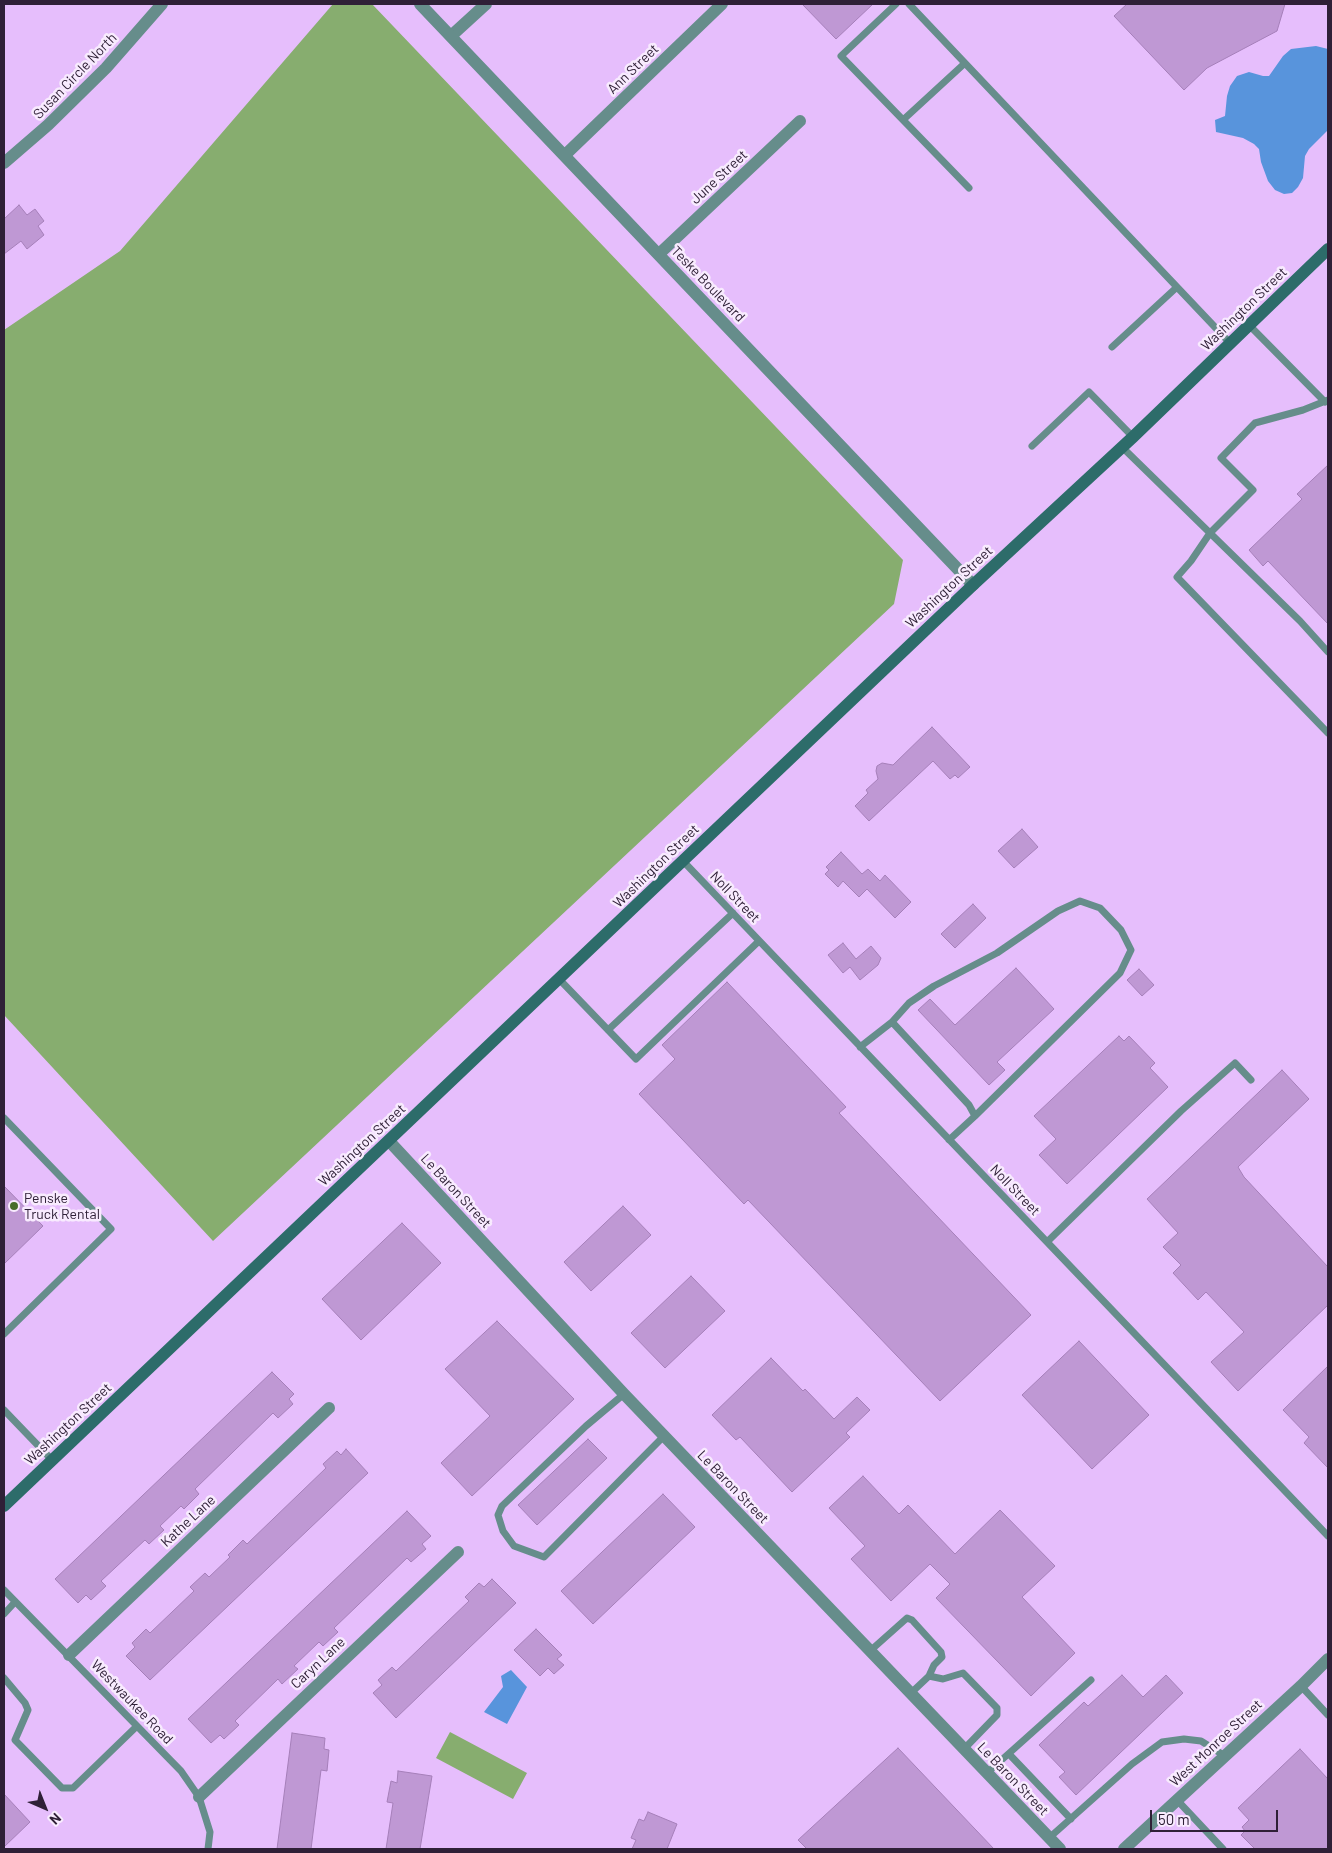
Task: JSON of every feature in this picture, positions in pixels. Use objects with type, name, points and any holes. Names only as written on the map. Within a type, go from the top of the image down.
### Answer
[{"type":"main road","name":"Washington Street","points":[[4,1506],[973,585],[1133,437],[1328,249]]},
{"type":"street","name":"Susan Circle North","points":[[4,163],[48,126],[106,68],[162,4]]},
{"type":"street","name":"Teske Boulevard","points":[[420,4],[973,585]]},
{"type":"street","points":[[451,36],[486,4]]},
{"type":"street","name":"Ann Street","points":[[565,155],[722,4]]},
{"type":"street","name":"June Street","points":[[659,254],[800,121]]},
{"type":"street","name":"Le Baron Street","points":[[389,1141],[624,1394],[1060,1849]]},
{"type":"street","name":"Kathe Lane","points":[[69,1655],[329,1408]]},
{"type":"street","name":"Caryn Lane","points":[[198,1797],[458,1552]]},
{"type":"street","name":"West Monroe Street","points":[[1124,1849],[1328,1659]]},
{"type":"lane","points":[[896,4],[841,56],[969,188]]},
{"type":"lane","points":[[909,4],[1230,343]]},
{"type":"lane","points":[[903,120],[965,63]]},
{"type":"lane","points":[[1112,347],[1177,287]]},
{"type":"lane","points":[[1249,325],[1327,401],[1303,410],[1255,423],[1221,458],[1253,490],[1210,533],[1191,561],[1177,576],[1328,733]]},
{"type":"lane","points":[[1032,446],[1089,392],[1133,437]]},
{"type":"lane","points":[[1122,446],[1300,621],[1328,652]]},
{"type":"lane","name":"Noll Street","points":[[683,861],[1328,1536]]},
{"type":"lane","points":[[860,1047],[892,1022],[908,1002],[997,953],[1058,910],[1080,901],[1100,908],[1120,930],[1130,950],[1120,973],[949,1140]]},
{"type":"lane","points":[[608,1030],[733,913]]},
{"type":"lane","points":[[559,979],[636,1059],[759,941]]},
{"type":"lane","points":[[892,1022],[968,1104],[975,1116]]},
{"type":"lane","points":[[1047,1242],[1181,1111],[1235,1063],[1251,1080]]},
{"type":"lane","points":[[4,1118],[111,1229],[4,1334]]},
{"type":"lane","points":[[624,1394],[586,1426],[502,1506],[498,1515],[503,1531],[514,1546],[544,1556],[664,1436]]},
{"type":"lane","points":[[4,1410],[52,1460]]},
{"type":"lane","name":"Westwaukee Road","points":[[4,1590],[181,1771],[198,1797],[210,1832],[208,1849]]},
{"type":"lane","points":[[4,1614],[15,1602]]},
{"type":"lane","points":[[870,1651],[907,1618],[912,1620],[941,1652],[942,1657],[934,1665],[929,1676],[910,1693]]},
{"type":"lane","points":[[929,1676],[943,1678],[963,1673],[997,1708],[997,1715],[964,1749]]},
{"type":"lane","points":[[4,1680],[26,1703],[28,1710],[15,1740],[62,1788],[73,1788],[137,1726]]},
{"type":"lane","points":[[987,1773],[1091,1680]]},
{"type":"lane","points":[[1301,1686],[1328,1715]]},
{"type":"lane","points":[[1049,1838],[1132,1764],[1162,1742],[1184,1738],[1201,1741],[1224,1756]]},
{"type":"lane","points":[[1009,1754],[1071,1818]]},
{"type":"lane","points":[[1177,1800],[1223,1849]]},
{"type":"green space","points":[[333,4],[372,4],[903,560],[894,604],[213,1241],[4,1015],[4,330],[120,251]]},
{"type":"green space","points":[[450,1732],[527,1773],[513,1799],[436,1758]]},
{"type":"water","points":[[1316,46],[1328,49],[1328,130],[1309,149],[1305,156],[1303,178],[1298,187],[1292,193],[1284,194],[1275,190],[1268,181],[1261,162],[1259,149],[1243,138],[1216,132],[1215,120],[1225,116],[1230,86],[1237,76],[1249,72],[1269,76],[1283,56],[1291,49]]},
{"type":"water","points":[[511,1670],[527,1687],[507,1724],[484,1712],[503,1687],[501,1676]]},
{"type":"building","points":[[802,4],[873,4],[836,39]]},
{"type":"building","points":[[1127,4],[1285,4],[1277,31],[1207,68],[1184,90],[1114,16]]},
{"type":"building","points":[[19,205],[27,215],[35,209],[44,221],[38,226],[44,235],[27,249],[21,241],[4,254],[4,219]]},
{"type":"building","points":[[1328,465],[1328,624],[1268,561],[1263,566],[1249,550],[1302,499],[1297,494]]},
{"type":"building","points":[[932,727],[970,767],[958,778],[955,775],[950,779],[933,761],[869,821],[855,806],[868,793],[866,790],[878,779],[877,766],[882,763],[893,765]]},
{"type":"building","points":[[1022,829],[1038,847],[1014,868],[998,851]]},
{"type":"building","points":[[841,852],[862,874],[868,869],[880,881],[885,875],[911,902],[895,918],[867,889],[859,897],[843,881],[838,887],[825,874],[829,870],[826,867]]},
{"type":"building","points":[[973,904],[986,918],[955,948],[941,934]]},
{"type":"building","points":[[843,943],[856,959],[871,946],[881,958],[878,965],[860,980],[850,967],[843,973],[828,955]]},
{"type":"building","points":[[1016,968],[1054,1009],[997,1062],[1005,1070],[989,1085],[918,1010],[930,999],[955,1025]]},
{"type":"building","points":[[1139,969],[1154,985],[1142,996],[1127,980]]},
{"type":"building","points":[[727,982],[846,1107],[839,1113],[1031,1315],[940,1401],[748,1200],[744,1204],[639,1094],[675,1059],[662,1045]]},
{"type":"building","points":[[1119,1036],[1124,1041],[1129,1036],[1155,1063],[1150,1068],[1168,1087],[1067,1184],[1039,1155],[1056,1139],[1034,1116]]},
{"type":"building","points":[[1282,1070],[1309,1099],[1238,1167],[1244,1177],[1328,1267],[1328,1305],[1238,1391],[1211,1362],[1244,1332],[1206,1292],[1198,1300],[1173,1273],[1181,1265],[1163,1247],[1178,1233],[1147,1199]]},
{"type":"building","name":"Penske Truck Rental","points":[[4,1186],[43,1226],[4,1264]]},
{"type":"building","points":[[623,1206],[651,1235],[591,1291],[564,1262]]},
{"type":"building","points":[[402,1223],[441,1263],[361,1340],[322,1299]]},
{"type":"building","points":[[691,1276],[725,1311],[665,1368],[631,1333]]},
{"type":"building","points":[[497,1321],[574,1399],[472,1496],[441,1463],[490,1416],[445,1369]]},
{"type":"building","points":[[1079,1341],[1149,1415],[1092,1469],[1022,1395]]},
{"type":"building","points":[[771,1358],[834,1419],[857,1397],[870,1410],[846,1433],[850,1437],[792,1492],[740,1437],[736,1440],[712,1415]]},
{"type":"building","points":[[1328,1366],[1328,1468],[1304,1443],[1309,1437],[1283,1410]]},
{"type":"building","points":[[272,1372],[294,1394],[289,1399],[293,1404],[278,1418],[273,1413],[195,1489],[199,1494],[184,1509],[181,1506],[160,1526],[164,1530],[149,1544],[145,1540],[101,1581],[106,1586],[91,1600],[86,1595],[78,1603],[55,1579]]},
{"type":"building","points":[[588,1439],[607,1458],[537,1525],[518,1505]]},
{"type":"building","points":[[346,1449],[368,1473],[150,1680],[126,1656],[135,1647],[132,1643],[146,1629],[150,1633],[194,1591],[190,1587],[205,1573],[209,1577],[230,1557],[228,1555],[243,1540],[247,1544],[326,1468],[323,1464],[337,1451],[341,1455]]},
{"type":"building","points":[[863,1476],[899,1514],[908,1505],[955,1554],[1000,1510],[1055,1566],[1022,1597],[1075,1653],[1031,1696],[936,1598],[950,1584],[930,1564],[891,1601],[851,1559],[865,1546],[829,1508]]},
{"type":"building","points":[[663,1494],[695,1527],[593,1624],[561,1591]]},
{"type":"building","points":[[407,1511],[431,1536],[422,1544],[426,1549],[411,1562],[407,1558],[334,1628],[338,1632],[323,1646],[319,1642],[294,1666],[298,1669],[282,1684],[278,1679],[235,1721],[239,1725],[224,1739],[220,1735],[211,1743],[188,1719]]},
{"type":"building","points":[[492,1579],[516,1603],[396,1718],[373,1693],[382,1685],[378,1680],[392,1667],[396,1671],[469,1601],[465,1597],[479,1583],[484,1587]]},
{"type":"building","points":[[536,1629],[562,1655],[557,1659],[564,1665],[554,1674],[548,1668],[540,1676],[514,1650]]},
{"type":"building","points":[[1122,1675],[1143,1697],[1166,1675],[1183,1693],[1076,1795],[1059,1777],[1065,1772],[1039,1745],[1084,1702],[1088,1706]]},
{"type":"building","points":[[292,1733],[325,1738],[324,1749],[329,1750],[327,1771],[321,1770],[311,1849],[277,1849]]},
{"type":"building","points":[[898,1748],[994,1849],[807,1849],[798,1840]]},
{"type":"building","points":[[1300,1749],[1328,1779],[1328,1849],[1255,1849],[1241,1835],[1245,1831],[1242,1827],[1249,1820],[1238,1808]]},
{"type":"building","points":[[398,1771],[432,1776],[420,1849],[386,1849],[393,1803],[387,1802],[391,1781],[397,1783]]},
{"type":"building","points":[[4,1794],[30,1822],[4,1847]]},
{"type":"building","points":[[648,1812],[677,1824],[667,1849],[632,1849],[636,1840],[631,1838],[639,1819],[644,1821]]},
{"type":"place","name":"Penske Truck Rental","points":[[14,1206]]}]
